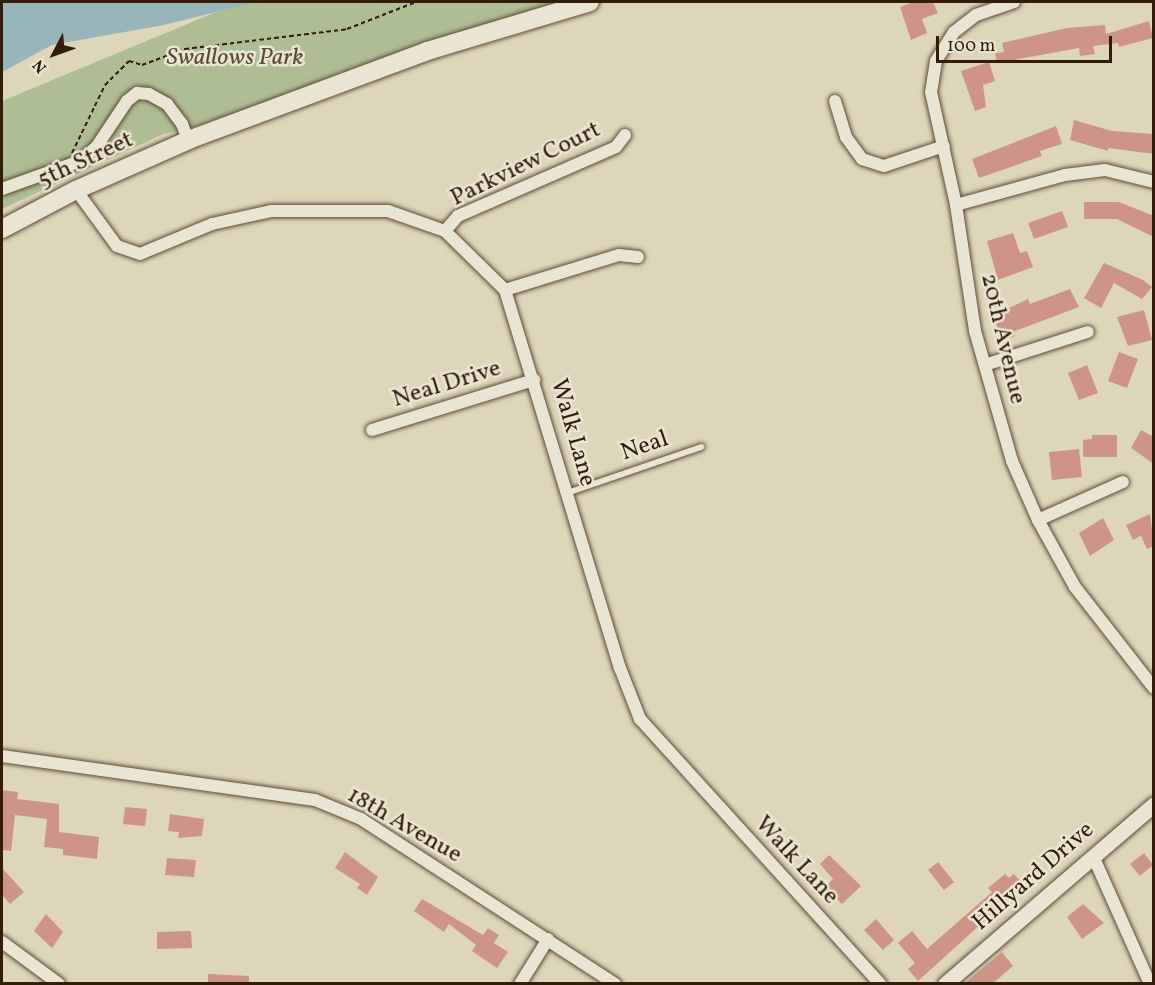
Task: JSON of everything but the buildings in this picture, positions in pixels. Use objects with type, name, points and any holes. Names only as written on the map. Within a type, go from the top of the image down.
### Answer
[{"type":"main road","name":"5th Street","points":[[2,229],[76,190],[190,140],[427,51],[590,2]]},
{"type":"street","name":"20th Avenue","points":[[1014,2],[976,15],[954,32],[936,61],[931,92],[956,205],[965,277],[1012,461],[1038,520],[1075,587],[1154,688]]},
{"type":"street","points":[[2,189],[73,165],[97,146],[127,101],[137,93],[150,94],[167,104],[178,117],[190,140]]},
{"type":"street","points":[[835,100],[846,137],[862,159],[884,166],[944,146]]},
{"type":"street","name":"Parkview Court","points":[[445,231],[458,216],[616,147],[625,135]]},
{"type":"street","points":[[956,205],[1065,175],[1105,170],[1154,182]]},
{"type":"street","name":"Walk Lane","points":[[76,190],[117,246],[134,253],[152,251],[212,224],[271,211],[388,211],[445,231],[505,290],[620,668],[640,719],[880,984]]},
{"type":"street","points":[[505,290],[619,255],[638,257]]},
{"type":"street","points":[[986,365],[1088,332]]},
{"type":"street","name":"Neal Drive","points":[[372,430],[534,380]]},
{"type":"street","points":[[1038,520],[1123,482]]},
{"type":"street","name":"18th Avenue","points":[[2,756],[315,800],[361,819],[615,984]]},
{"type":"street","name":"Hillyard Drive","points":[[945,984],[1154,804]]},
{"type":"street","points":[[1093,856],[1150,984]]},
{"type":"street","points":[[520,984],[548,939]]},
{"type":"street","points":[[2,942],[59,984]]},
{"type":"lane","name":"Neal","points":[[567,492],[701,447]]},
{"type":"path","points":[[73,165],[72,150],[84,133],[99,95],[129,61],[142,65],[185,49],[347,29],[416,2]]},
{"type":"green space","name":"Swallows Park","points":[[256,2],[560,2],[194,127],[163,134],[2,209],[2,101],[221,10]]},
{"type":"water","points":[[2,2],[256,2],[164,25],[52,45],[2,72]]}]
